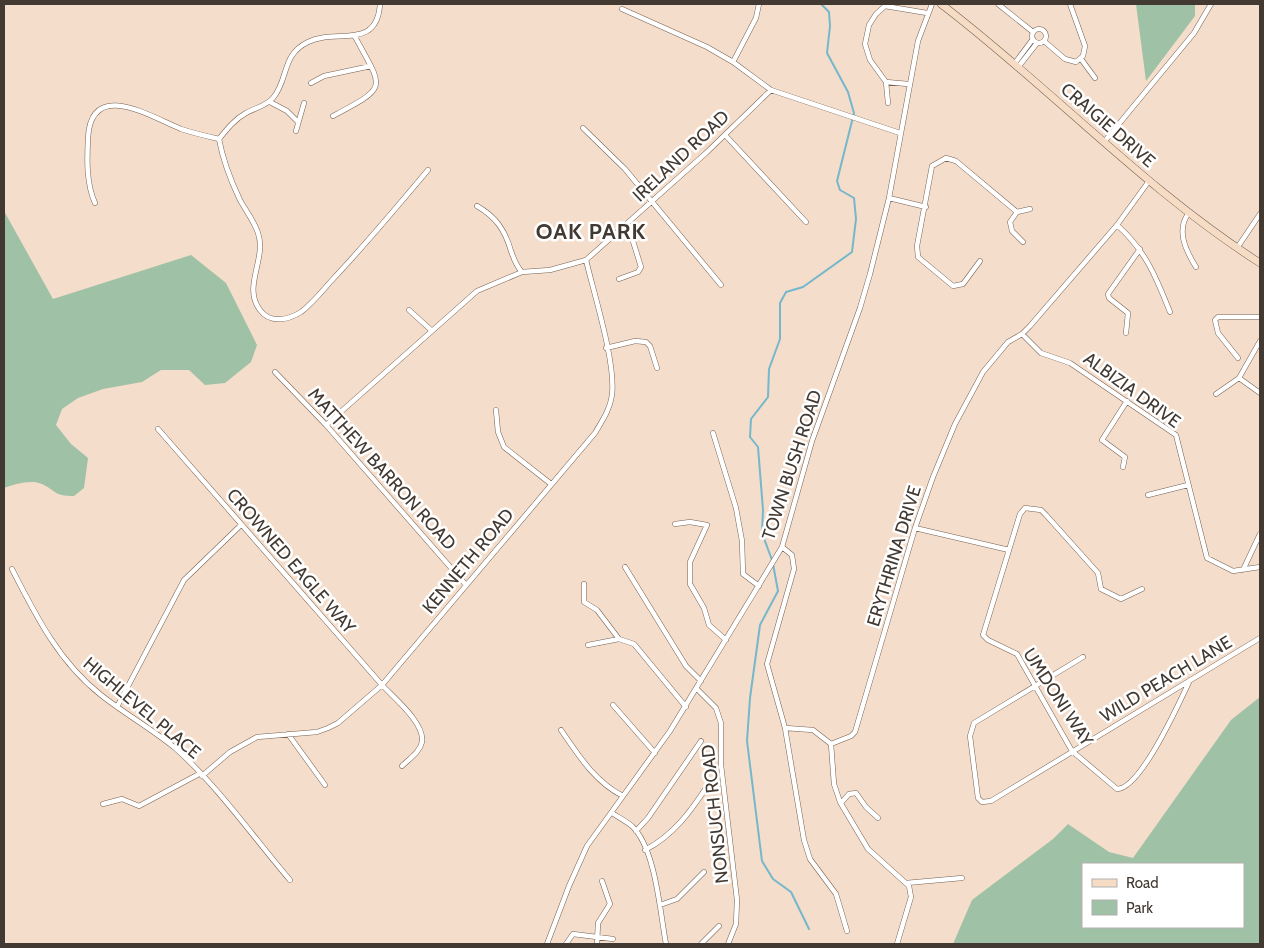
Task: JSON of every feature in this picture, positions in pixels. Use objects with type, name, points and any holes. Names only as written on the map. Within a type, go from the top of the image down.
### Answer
[{"type":"street","points":[[218,139],[245,114],[270,102],[274,98],[289,58],[301,47],[310,41],[354,36],[376,24],[380,4]]},
{"type":"street","points":[[733,62],[756,18],[758,4]]},
{"type":"street","name":"TOWN BUSH ROAD","points":[[547,944],[582,856],[686,707],[782,547],[812,441],[860,308],[889,198],[908,84],[918,41],[932,4]]},
{"type":"street","name":"CRAIGIE DRIVE","points":[[941,4],[1017,64],[1188,214],[1260,263]]},
{"type":"street","points":[[998,4],[1033,32],[1035,41]]},
{"type":"street","points":[[1035,41],[1044,41],[1065,59],[1072,62],[1080,59],[1085,46],[1070,4]]},
{"type":"street","points":[[1104,142],[1194,32],[1211,4]]},
{"type":"street","points":[[888,103],[886,82],[870,60],[865,44],[867,31],[876,14],[886,6],[927,13]]},
{"type":"street","points":[[622,9],[708,47],[733,62],[770,90],[900,133]]},
{"type":"street","points":[[1033,32],[1040,29],[1044,31],[1046,35],[1044,41]]},
{"type":"street","points":[[333,116],[372,94],[377,83],[371,66],[354,36]]},
{"type":"street","points":[[1017,64],[1035,41]]},
{"type":"street","points":[[1080,59],[1095,78]]},
{"type":"street","points":[[311,83],[324,76],[371,66]]},
{"type":"street","points":[[886,82],[908,84]]},
{"type":"street","name":"IRELAND ROAD","points":[[326,425],[477,291],[522,272],[550,270],[586,260],[725,135],[770,90]]},
{"type":"street","points":[[270,102],[287,111],[298,122]]},
{"type":"street","points":[[296,131],[304,103]]},
{"type":"street","points":[[94,203],[89,180],[88,133],[93,117],[105,106],[121,105],[182,129],[218,139]]},
{"type":"street","points":[[583,128],[653,201],[722,286]]},
{"type":"street","points":[[725,135],[806,222]]},
{"type":"street","points":[[218,139],[224,167],[259,234],[260,250],[253,288],[254,297],[261,311],[269,318],[277,320],[293,316],[307,306],[362,248],[428,170]]},
{"type":"street","points":[[980,261],[962,284],[953,286],[920,260],[917,246],[926,207],[932,166],[946,158],[956,161],[1017,212]]},
{"type":"street","points":[[1144,188],[1146,179]]},
{"type":"street","name":"ERYTHRINA DRIVE","points":[[831,744],[851,736],[858,727],[915,528],[933,477],[974,385],[1008,342],[1022,334],[1116,225],[1144,188]]},
{"type":"street","points":[[889,198],[926,207]]},
{"type":"street","points":[[477,206],[490,213],[500,224],[516,264],[522,272]]},
{"type":"street","points":[[1023,242],[1010,227],[1010,222],[1017,212],[1030,209]]},
{"type":"street","points":[[1188,214],[1182,224],[1185,246],[1196,267]]},
{"type":"street","points":[[1236,248],[1260,214]]},
{"type":"street","points":[[619,279],[638,272],[641,267],[628,224]]},
{"type":"street","points":[[1116,225],[1140,249],[1152,268],[1170,312]]},
{"type":"street","points":[[1126,334],[1128,313],[1109,298],[1108,294],[1140,249]]},
{"type":"street","name":"KENNETH ROAD","points":[[103,804],[122,799],[139,806],[201,775],[248,740],[272,734],[317,732],[338,723],[382,685],[594,433],[608,410],[612,394],[606,348],[586,260]]},
{"type":"street","points":[[409,310],[431,330]]},
{"type":"street","points":[[1238,358],[1218,333],[1215,320],[1218,317],[1260,317]]},
{"type":"street","name":"ALBIZIA DRIVE","points":[[1022,334],[1041,353],[1070,363],[1176,435],[1207,558],[1230,570],[1260,567]]},
{"type":"street","points":[[606,348],[635,341],[646,342],[650,346],[657,368]]},
{"type":"street","points":[[1216,394],[1240,378],[1260,341]]},
{"type":"street","name":"MATTHEW BARRON ROAD","points":[[276,372],[326,425],[466,585]]},
{"type":"street","points":[[1240,378],[1260,393]]},
{"type":"street","points":[[1123,467],[1126,457],[1102,440],[1127,402]]},
{"type":"street","points":[[496,410],[498,432],[504,447],[551,484]]},
{"type":"street","name":"CROWNED EAGLE WAY","points":[[158,429],[382,685],[416,720],[421,731],[422,742],[418,751],[402,766]]},
{"type":"street","points":[[713,433],[736,508],[742,541],[742,574],[759,586]]},
{"type":"street","points":[[1148,496],[1188,485]]},
{"type":"street","name":"UMDONI WAY","points":[[1142,589],[1120,599],[1106,593],[1100,586],[1098,575],[1090,564],[1046,515],[1033,508],[1023,509],[983,635],[990,642],[1016,654],[1036,685],[1072,751],[1117,788],[1124,788],[1160,743],[1190,680]]},
{"type":"street","points":[[675,524],[690,522],[707,525],[690,562],[690,584],[704,608],[710,625],[726,640]]},
{"type":"street","points":[[117,707],[184,580],[241,525]]},
{"type":"street","points":[[915,528],[1009,550]]},
{"type":"street","points":[[1243,570],[1260,534]]},
{"type":"street","points":[[782,547],[792,556],[794,570],[767,664],[785,728],[804,840],[810,859],[836,894],[847,931]]},
{"type":"street","points":[[625,567],[686,666],[701,681]]},
{"type":"street","name":"HIGHLEVEL PLACE","points":[[12,569],[31,606],[64,659],[89,684],[117,707],[175,749],[201,775],[290,880]]},
{"type":"street","points":[[584,584],[584,602],[597,610],[619,639]]},
{"type":"street","name":"WILD PEACH LANE","points":[[1083,657],[976,721],[971,728],[970,736],[978,798],[984,802],[991,801],[1260,638]]},
{"type":"street","points":[[588,645],[619,639],[634,644],[686,707]]},
{"type":"street","name":"NONSUCH ROAD","points":[[697,689],[716,708],[721,723],[721,765],[737,900],[736,924],[728,944]]},
{"type":"street","points":[[613,705],[655,753]]},
{"type":"street","points":[[785,728],[813,730],[831,744],[834,784],[841,803],[868,848],[906,883],[911,897],[896,944]]},
{"type":"street","points":[[561,730],[594,775],[612,790],[624,796]]},
{"type":"street","points":[[288,734],[325,785]]},
{"type":"street","points":[[636,832],[648,818],[701,741]]},
{"type":"street","points":[[645,850],[671,833],[692,810],[708,785]]},
{"type":"street","points":[[841,803],[849,794],[856,793],[866,807],[878,818]]},
{"type":"street","points":[[612,813],[632,826],[645,850],[657,884],[660,917],[666,944]]},
{"type":"street","points":[[660,905],[677,899],[704,872]]},
{"type":"street","points":[[906,883],[962,878]]},
{"type":"street","points":[[597,944],[598,923],[610,904],[602,881]]},
{"type":"street","points":[[701,944],[719,926]]},
{"type":"street","points":[[566,944],[573,934],[613,939]]},
{"type":"green space","points":[[1136,4],[1195,4],[1195,16],[1146,81]]},
{"type":"green space","points":[[4,211],[53,299],[191,255],[226,283],[257,345],[251,362],[225,383],[205,385],[189,370],[161,370],[142,382],[103,389],[78,398],[62,409],[56,425],[71,444],[88,458],[84,488],[74,496],[59,494],[42,484],[33,482],[4,488]]},
{"type":"green space","points":[[1260,697],[1260,944],[953,944],[972,900],[1053,839],[1068,824],[1109,852],[1133,858],[1231,720]]},
{"type":"waterway","points":[[772,560],[762,533],[763,510],[758,447],[750,437],[751,419],[768,397],[769,369],[780,339],[780,303],[786,292],[803,287],[852,252],[856,219],[854,198],[840,190],[837,181],[854,113],[848,92],[827,53],[830,26],[829,12],[821,4]]},
{"type":"waterway","points":[[773,564],[778,591],[760,625],[750,698],[747,741],[762,861],[773,879],[791,892],[809,929]]},
{"type":"district","name":"OAK PARK","points":[[591,231]]}]
